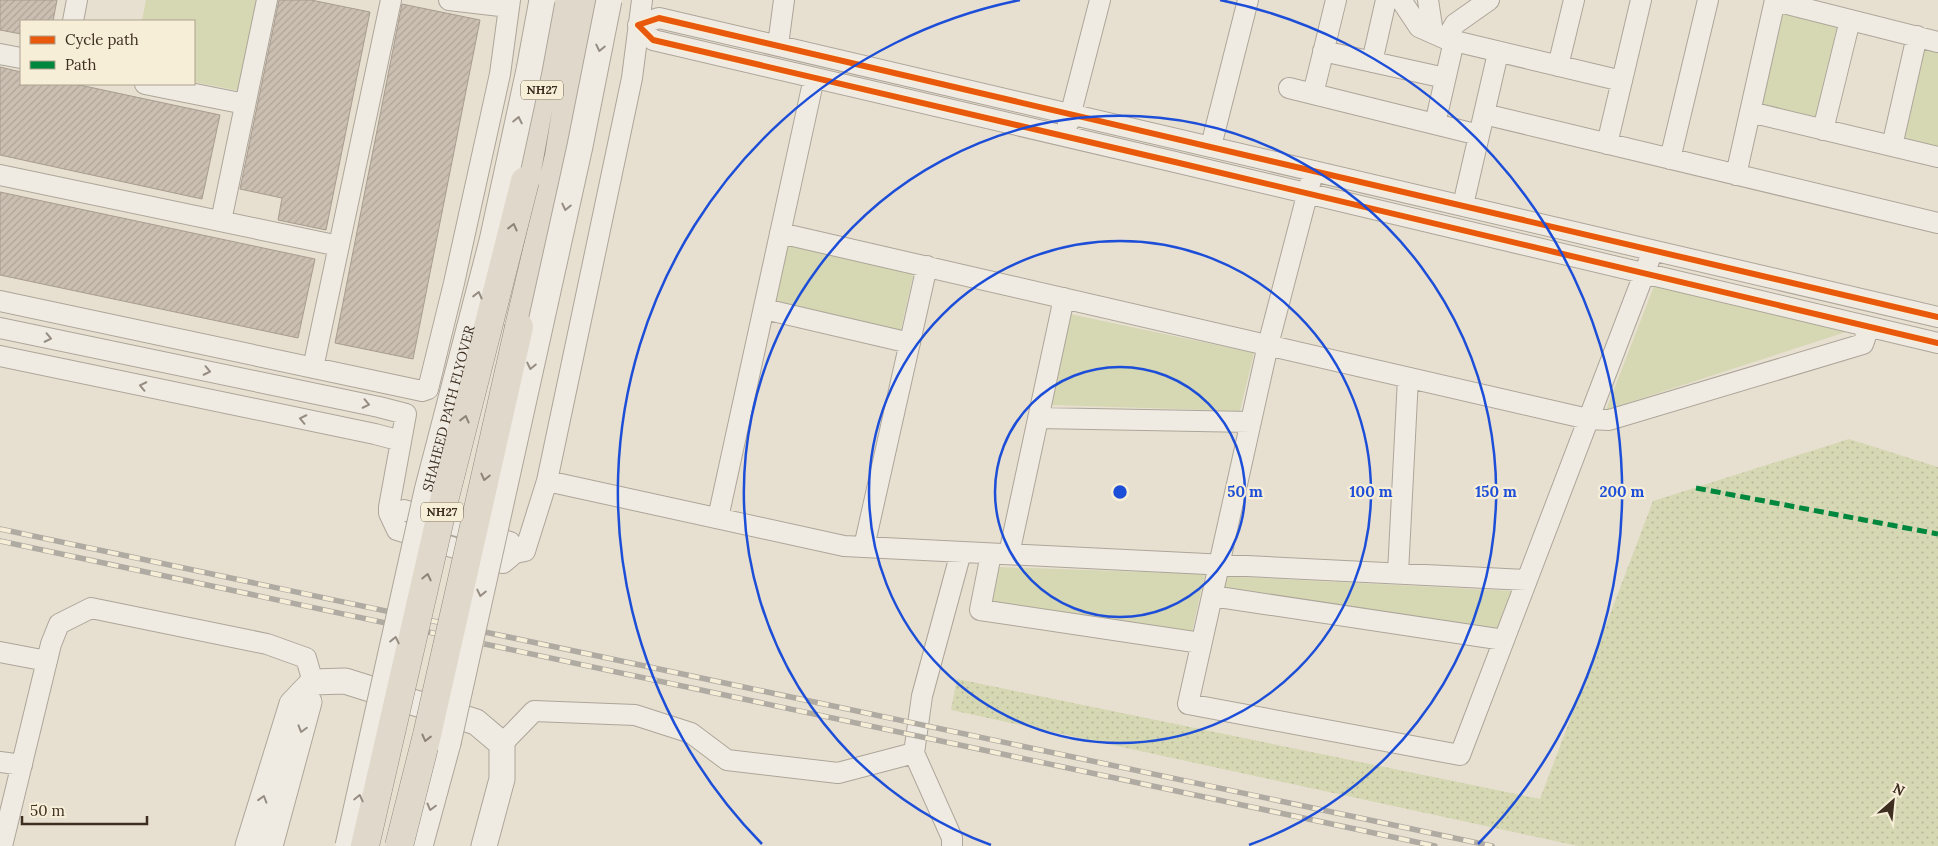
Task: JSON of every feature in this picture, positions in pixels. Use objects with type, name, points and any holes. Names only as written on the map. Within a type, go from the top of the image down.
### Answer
[{"type":"highway","name":"SHAHEED PATH FLYOVER","points":[[365,846],[445,498],[525,180],[558,0]]},
{"type":"highway","name":"NH27","points":[[398,846],[429,725],[559,156],[584,0]]},
{"type":"highway","points":[[511,154],[525,180]]},
{"type":"highway","points":[[520,327],[555,259]]},
{"type":"street","points":[[73,20],[77,0]]},
{"type":"street","points":[[221,221],[267,0]]},
{"type":"street","points":[[313,368],[391,0]]},
{"type":"street","points":[[0,301],[422,391],[428,389],[500,74],[510,4],[449,0]]},
{"type":"street","name":"SHAHEED PATH FLYOVER","points":[[348,846],[427,491],[492,241],[542,0]]},
{"type":"street","points":[[420,846],[448,743],[584,128],[608,0]]},
{"type":"street","points":[[0,328],[406,414],[389,507],[397,530],[503,563],[515,553],[525,551],[547,481],[632,78],[642,0]]},
{"type":"street","points":[[778,45],[784,0]]},
{"type":"street","points":[[1065,136],[1100,0]]},
{"type":"street","points":[[1211,146],[1248,0]]},
{"type":"street","points":[[1313,94],[1336,0]]},
{"type":"street","points":[[1372,62],[1386,0]]},
{"type":"street","points":[[1401,0],[1419,27],[1444,38],[1498,53],[1622,81]]},
{"type":"street","points":[[1428,0],[1444,38],[1445,78],[1435,124]]},
{"type":"street","points":[[1444,38],[1455,24],[1488,0]]},
{"type":"street","points":[[1558,66],[1572,0]]},
{"type":"street","points":[[1607,144],[1641,0]]},
{"type":"street","points":[[1670,159],[1708,0]]},
{"type":"street","points":[[1736,175],[1775,0],[1938,42]]},
{"type":"street","points":[[638,25],[659,18],[1938,317]]},
{"type":"street","points":[[1823,130],[1850,20]]},
{"type":"street","points":[[638,25],[653,40],[1307,193],[1938,344]]},
{"type":"street","points":[[1892,146],[1917,36]]},
{"type":"street","points":[[1323,51],[1445,78]]},
{"type":"street","points":[[1463,205],[1498,53]]},
{"type":"street","points":[[0,54],[20,58]]},
{"type":"street","points":[[718,518],[814,78]]},
{"type":"street","points":[[150,85],[245,104]]},
{"type":"street","points":[[1289,88],[1479,134]]},
{"type":"street","points":[[1750,112],[1938,157]]},
{"type":"street","points":[[1484,114],[1938,223]]},
{"type":"street","points":[[1313,170],[1268,345],[1188,704],[1460,755],[1653,250]]},
{"type":"street","points":[[0,176],[339,246]]},
{"type":"street","points":[[780,233],[1588,420],[1609,420],[1863,344],[1869,327]]},
{"type":"street","points":[[864,547],[928,266]]},
{"type":"street","points":[[1064,298],[1038,418],[1000,554],[980,610],[1201,643]]},
{"type":"street","points":[[764,309],[910,343]]},
{"type":"street","points":[[0,356],[401,441]]},
{"type":"street","points":[[1398,574],[1408,378]]},
{"type":"street","points":[[1038,418],[1251,422]]},
{"type":"street","points":[[547,481],[844,546],[1527,580]]},
{"type":"street","points":[[952,846],[952,838],[914,754],[922,696],[962,552]]},
{"type":"street","points":[[1212,596],[1504,640]]},
{"type":"street","points":[[2,846],[47,661],[59,624],[91,608],[267,644],[306,658],[313,682],[308,709],[270,846]]},
{"type":"street","points":[[0,652],[47,661]]},
{"type":"street","points":[[248,846],[292,704],[313,682],[345,681],[476,722],[502,744]]},
{"type":"street","points":[[484,846],[502,779],[502,744],[534,710],[635,715],[691,733],[727,760],[838,773],[914,754]]},
{"type":"street","points":[[0,762],[22,765]]},
{"type":"green space","points":[[146,0],[258,0],[240,91],[195,82],[195,20],[142,20]]},
{"type":"green space","points":[[1783,8],[1844,23],[1820,122],[1759,107]]},
{"type":"green space","points":[[1923,43],[1938,46],[1938,150],[1900,141]]},
{"type":"green space","points":[[788,243],[914,272],[900,333],[774,303]]},
{"type":"green space","points":[[1654,286],[1846,332],[1606,410]]},
{"type":"green space","points":[[1070,314],[1254,353],[1240,411],[1050,405]]},
{"type":"green space","points":[[1849,439],[1938,467],[1938,846],[1578,846],[951,710],[957,679],[1540,799],[1653,501]]},
{"type":"green space","points":[[998,567],[1205,574],[1192,632],[989,604]]},
{"type":"green space","points":[[1224,576],[1513,591],[1500,629],[1221,589]]},
{"type":"building","points":[[0,0],[57,0],[53,20],[20,20],[20,34],[0,30]]},
{"type":"building","points":[[279,0],[311,0],[370,12],[326,230],[278,220],[282,198],[240,189]]},
{"type":"building","points":[[402,4],[480,20],[413,359],[335,343]]},
{"type":"building","points":[[0,67],[20,72],[20,85],[80,85],[220,115],[202,199],[0,155]]},
{"type":"building","points":[[0,192],[315,259],[298,338],[0,275]]},
{"type":"railway","points":[[0,529],[1492,846]]},
{"type":"railway","points":[[0,541],[1435,846]]},
{"type":"marked path","points":[[1696,488],[1938,534]]},
{"type":"cycle path","points":[[1938,317],[659,18],[638,25],[653,40],[1938,343]]}]
